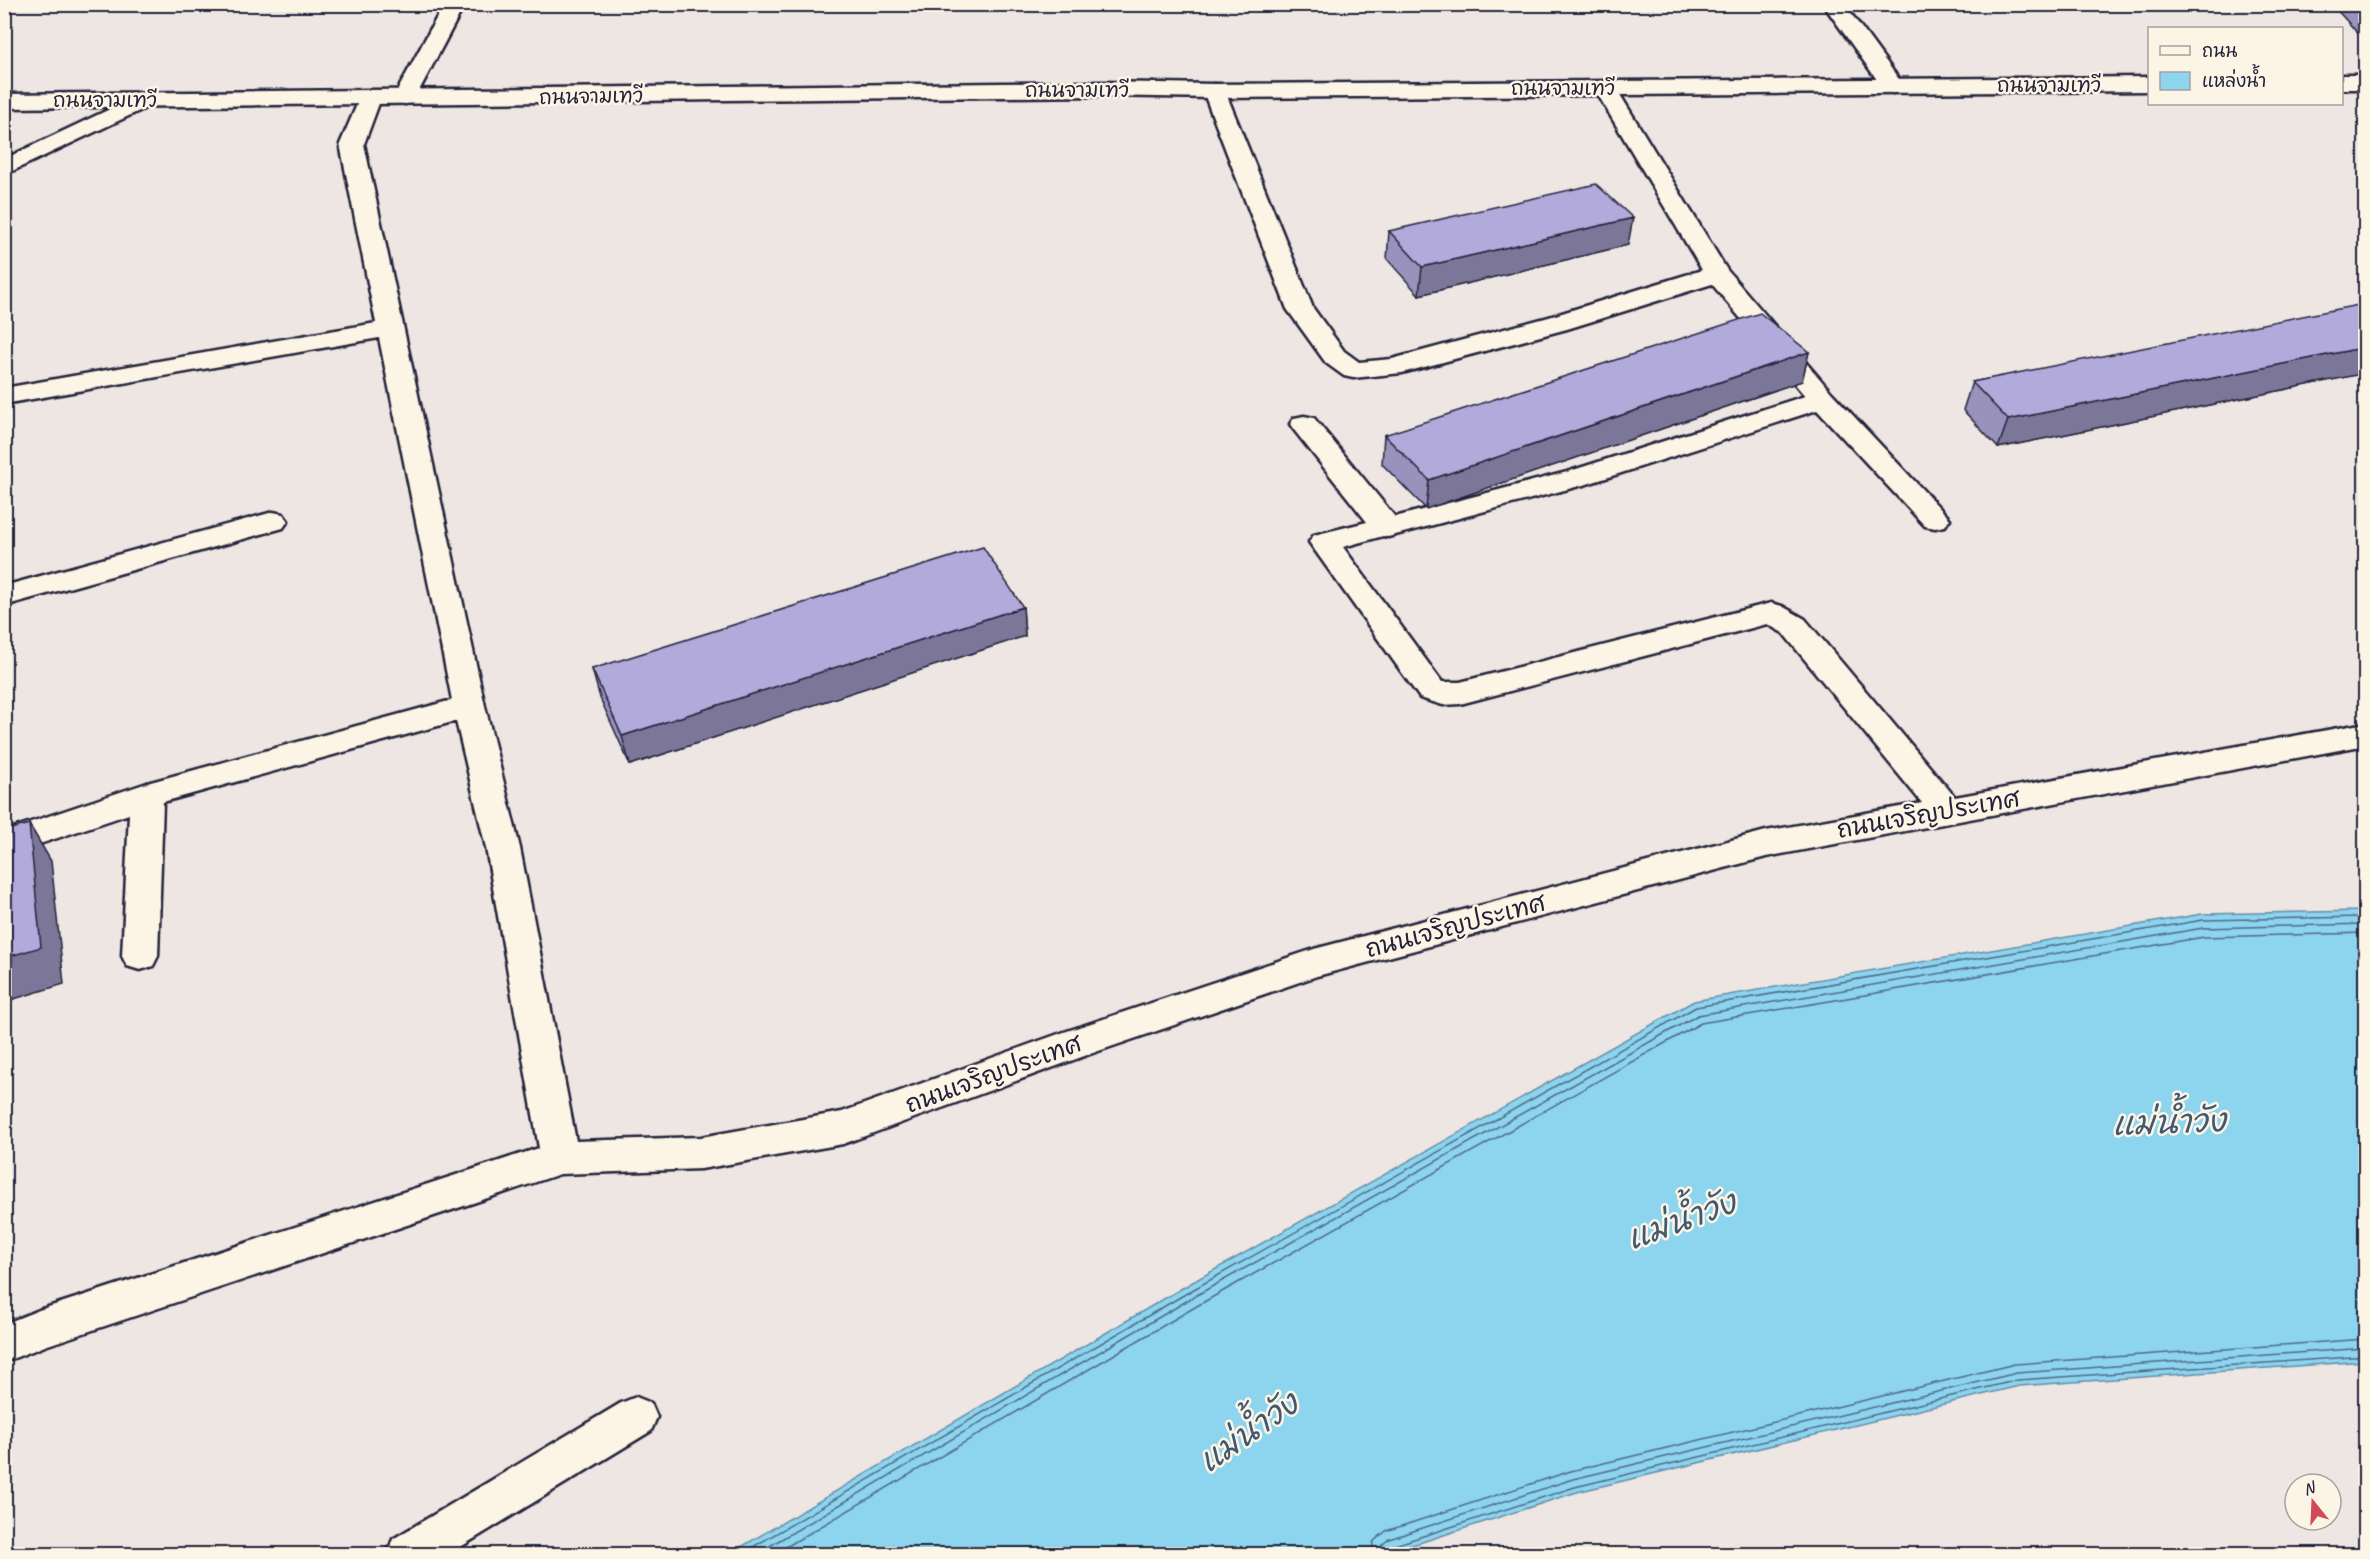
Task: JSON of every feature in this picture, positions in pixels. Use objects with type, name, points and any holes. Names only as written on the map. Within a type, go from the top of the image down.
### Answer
[{"type":"street","points":[[405,97],[455,4]]},
{"type":"street","points":[[1833,4],[1893,86]]},
{"type":"street","points":[[2343,82],[2366,82]]},
{"type":"street","name":"ถนนจามเทวี","points":[[4,101],[1101,89],[1214,91],[2148,84]]},
{"type":"street","points":[[1605,88],[1717,274],[1822,399],[1935,519]]},
{"type":"street","points":[[1214,91],[1300,309],[1335,357],[1353,370],[1393,366],[1437,355],[1558,323],[1717,274]]},
{"type":"street","points":[[370,98],[352,144],[469,706],[503,848],[560,1158]]},
{"type":"street","points":[[4,168],[146,99]]},
{"type":"street","points":[[4,396],[391,328]]},
{"type":"street","points":[[1822,399],[1577,478],[1390,528],[1386,526],[1324,542],[1431,690],[1443,694],[1460,693],[1771,613],[1794,626],[1947,811]]},
{"type":"street","points":[[1304,424],[1386,526]]},
{"type":"street","points":[[4,596],[273,521]]},
{"type":"street","points":[[4,844],[147,795],[469,706]]},
{"type":"street","name":"ถนนเจริญประเทศ","points":[[4,1343],[39,1329],[560,1158],[701,1153],[843,1128],[1077,1043],[1314,963],[1766,844],[2366,734]]},
{"type":"street","points":[[140,956],[147,795]]},
{"type":"street","points":[[408,1554],[636,1418]]},
{"type":"water","name":"แม่น้ำวัง","points":[[2365,911],[2365,1361],[2019,1386],[1577,1492],[1385,1554],[729,1554],[1191,1283],[1694,1001],[2202,914]]},
{"type":"building","points":[[2356,4],[2366,4],[2366,15]]},
{"type":"building","points":[[1596,184],[1633,218],[1422,267],[1389,231]]},
{"type":"building","points":[[2358,305],[2366,311],[2366,347],[2008,420],[1972,382]]},
{"type":"building","points":[[1760,313],[1809,352],[1429,480],[1384,435]]},
{"type":"building","points":[[983,547],[1023,607],[622,736],[592,669]]},
{"type":"building","points":[[29,824],[41,947],[4,958],[4,831]]}]
